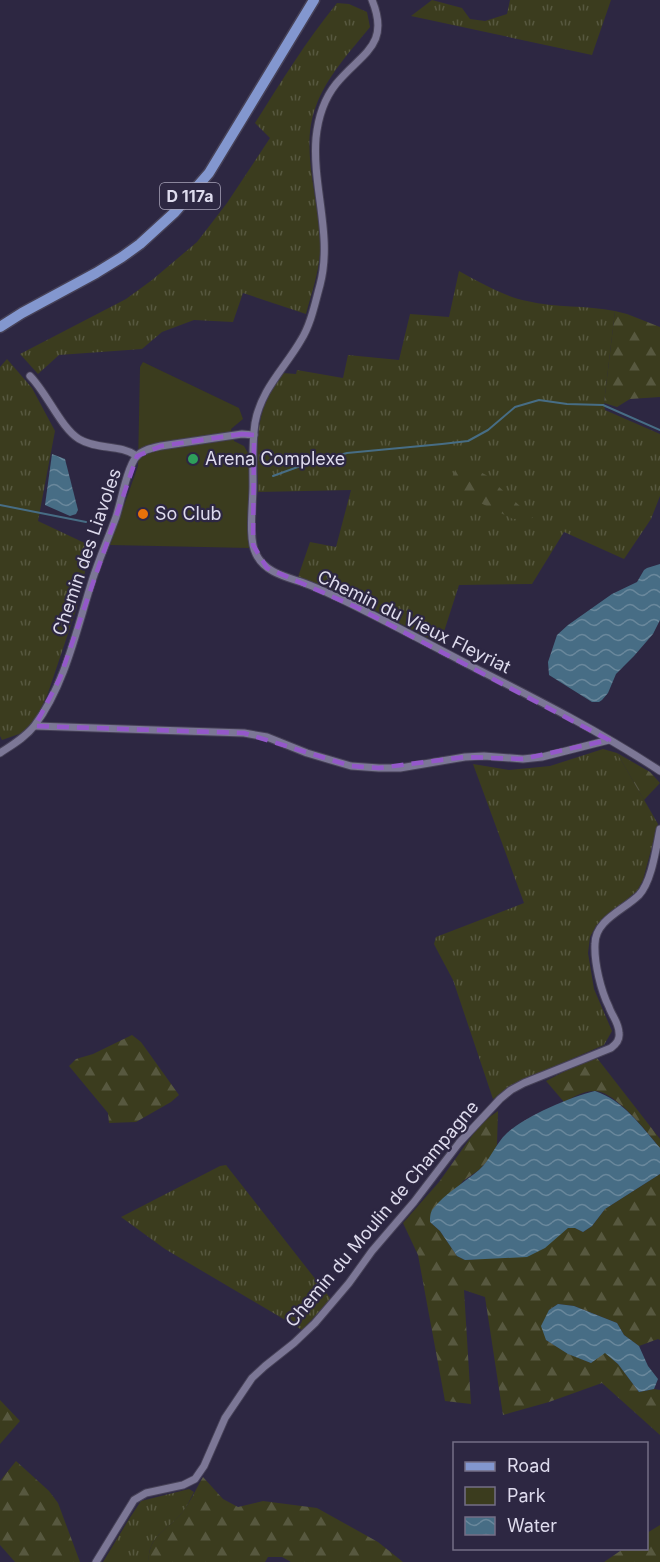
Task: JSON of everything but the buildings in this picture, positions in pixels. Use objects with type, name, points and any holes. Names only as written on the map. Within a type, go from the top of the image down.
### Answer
[{"type":"main road","name":"D 117a","points":[[0,327],[122,257],[175,212],[209,173],[314,0]]},
{"type":"street","name":"Chemin du Vieux Fleyriat","points":[[372,0],[379,22],[374,42],[330,92],[320,115],[317,129],[315,148],[325,251],[320,285],[303,337],[267,390],[258,410],[254,435],[253,545],[256,555],[267,568],[275,573],[356,607],[554,709],[660,771]]},
{"type":"street","points":[[30,376],[38,384],[63,422],[78,438],[93,444],[126,450],[137,456]]},
{"type":"street","name":"Chemin des Liavoles","points":[[0,753],[35,726],[60,678],[129,472],[137,456],[149,449],[161,446],[242,434],[254,435]]},
{"type":"street","points":[[35,726],[244,733],[267,737],[307,753],[351,766],[379,768],[400,768],[465,757],[523,759],[542,757],[609,740]]},
{"type":"street","name":"Chemin du Moulin de Champagne","points":[[96,1562],[134,1500],[146,1493],[183,1485],[195,1479],[204,1466],[225,1419],[243,1389],[252,1378],[294,1343],[321,1316],[459,1143],[500,1099],[524,1083],[611,1048],[615,1044],[620,1035],[619,1029],[608,1006],[598,973],[594,943],[602,925],[634,900],[645,888],[660,829]]},
{"type":"highlighted area","points":[[242,434],[254,435],[253,545],[267,568],[356,607],[609,740],[523,759],[465,757],[379,768],[351,766],[244,733],[35,726],[60,678],[137,456],[161,446]]},
{"type":"green space","points":[[432,0],[462,8],[470,19],[485,21],[507,14],[510,0],[611,0],[592,55],[411,16]]},
{"type":"green space","points":[[337,3],[349,4],[367,12],[370,27],[326,85],[311,122],[311,171],[319,222],[320,257],[306,314],[243,293],[233,322],[194,320],[162,332],[142,349],[59,355],[38,374],[20,354],[126,299],[197,242],[227,203],[270,138],[255,123],[304,47]]},
{"type":"green space","points":[[459,271],[492,289],[518,299],[549,305],[615,311],[605,410],[660,434],[660,496],[651,519],[624,559],[564,532],[532,584],[459,585],[440,644],[347,596],[298,577],[310,542],[336,547],[351,490],[258,492],[258,446],[262,413],[283,373],[296,374],[297,370],[343,378],[348,355],[399,360],[410,314],[449,317]]},
{"type":"green space","points":[[615,311],[660,327],[660,397],[630,399],[617,407],[604,403]]},
{"type":"green space","points":[[7,359],[32,388],[55,431],[38,521],[91,546],[76,610],[48,693],[37,717],[22,733],[2,740],[0,736],[0,367]]},
{"type":"green space","name":"Arena Complexe","points":[[143,362],[239,408],[243,419],[231,429],[234,441],[244,446],[248,453],[249,548],[110,545],[138,466],[140,367]]},
{"type":"green space","points":[[459,461],[486,475],[533,518],[513,519],[448,487]]},
{"type":"green space","points":[[603,749],[617,753],[658,824],[643,880],[637,891],[596,926],[590,937],[588,953],[594,989],[612,1031],[604,1045],[518,1082],[493,1099],[453,980],[434,944],[436,937],[524,903],[473,764],[509,770],[550,766]]},
{"type":"green space","points":[[617,753],[650,772],[660,783],[644,800]]},
{"type":"green space","points":[[132,1035],[141,1042],[179,1095],[136,1122],[109,1123],[108,1113],[69,1066],[76,1059],[93,1054]]},
{"type":"green space","points":[[597,1058],[660,1139],[660,1148],[631,1114],[613,1098],[604,1093],[592,1091],[579,1094],[564,1102],[546,1081]]},
{"type":"green space","points":[[498,1111],[497,1145],[490,1158],[479,1170],[463,1181],[430,1222],[440,1231],[457,1256],[465,1260],[478,1259],[568,1228],[575,1228],[583,1232],[592,1226],[605,1209],[660,1174],[660,1340],[639,1346],[624,1335],[617,1323],[574,1306],[558,1304],[549,1310],[546,1340],[569,1354],[591,1363],[605,1352],[618,1364],[639,1392],[660,1390],[660,1435],[602,1383],[503,1415],[485,1297],[464,1290],[471,1404],[445,1401],[418,1255],[403,1223],[439,1182],[481,1123]]},
{"type":"green space","points":[[226,1165],[331,1299],[302,1330],[165,1249],[121,1217]]},
{"type":"green space","points":[[0,1400],[20,1421],[0,1444]]},
{"type":"green space","points":[[16,1461],[49,1491],[58,1503],[80,1562],[15,1562],[0,1545],[0,1481]]},
{"type":"green space","points":[[203,1477],[223,1499],[238,1507],[263,1501],[317,1508],[378,1542],[403,1562],[291,1562],[282,1557],[268,1557],[265,1562],[149,1562],[151,1546],[181,1514]]},
{"type":"green space","points":[[189,1489],[194,1492],[187,1506],[155,1540],[149,1553],[149,1562],[103,1562],[141,1501]]},
{"type":"green space","points":[[660,1525],[660,1562],[604,1562],[622,1550],[648,1550],[648,1532]]},
{"type":"water","points":[[52,454],[65,459],[78,510],[76,514],[70,516],[45,505]]},
{"type":"water","points":[[660,564],[660,620],[653,634],[616,674],[608,693],[602,700],[592,702],[549,675],[548,662],[557,635],[612,594],[637,582],[644,570]]},
{"type":"water","points":[[595,1091],[623,1107],[660,1148],[660,1174],[605,1209],[592,1226],[583,1232],[575,1228],[568,1228],[545,1248],[527,1257],[465,1260],[457,1256],[440,1231],[430,1222],[431,1212],[449,1193],[479,1170],[503,1137],[515,1127],[549,1108]]},
{"type":"water","points":[[558,1304],[574,1306],[617,1323],[624,1335],[639,1346],[648,1366],[658,1379],[654,1389],[639,1392],[618,1364],[605,1353],[591,1363],[568,1354],[546,1340],[541,1326],[549,1310]]},
{"type":"waterway","points":[[273,476],[347,453],[468,441],[488,430],[515,407],[539,400],[567,404],[603,405],[660,430]]},
{"type":"waterway","points":[[0,505],[86,522]]},
{"type":"place","name":"Arena Complexe","points":[[193,459]]},
{"type":"place","name":"So Club","points":[[143,514]]}]
